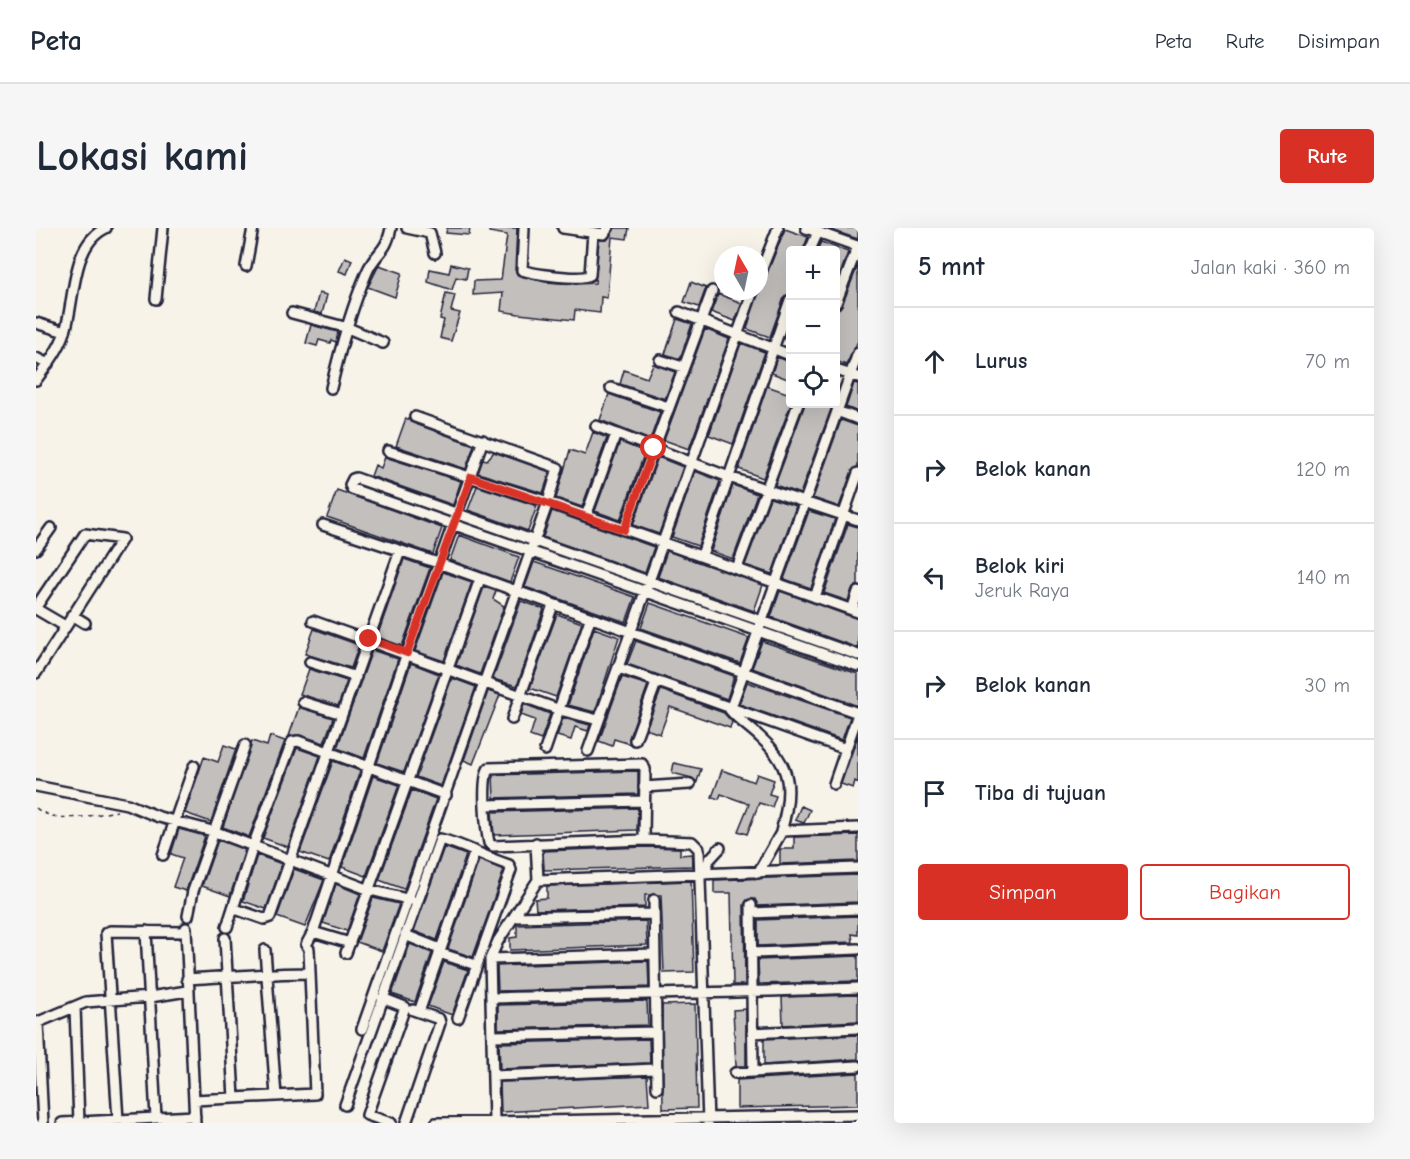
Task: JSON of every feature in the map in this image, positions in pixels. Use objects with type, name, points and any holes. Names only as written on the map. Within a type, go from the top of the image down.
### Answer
[{"type":"street","points":[[36,380],[48,364],[65,332],[78,267],[87,245],[94,236],[106,228]]},
{"type":"street","points":[[156,299],[163,228]]},
{"type":"street","points":[[246,266],[253,228]]},
{"type":"street","points":[[331,388],[363,282],[371,264],[387,246],[391,228]]},
{"type":"street","points":[[407,228],[430,233],[435,253]]},
{"type":"street","points":[[524,228],[522,270],[575,278],[587,278],[591,273],[593,233]]},
{"type":"street","points":[[563,228],[605,234],[608,228]]},
{"type":"street","points":[[768,253],[778,228]]},
{"type":"street","points":[[807,228],[857,246],[837,300]]},
{"type":"street","points":[[812,246],[818,232]]},
{"type":"street","points":[[624,530],[712,291]]},
{"type":"street","points":[[588,751],[750,300]]},
{"type":"street","points":[[702,555],[786,310]]},
{"type":"street","points":[[679,312],[788,354]]},
{"type":"street","points":[[292,313],[348,327],[383,343]]},
{"type":"street","points":[[36,324],[65,332]]},
{"type":"street","points":[[730,710],[837,411],[854,376],[858,353]]},
{"type":"street","points":[[36,358],[48,364]]},
{"type":"street","points":[[660,360],[683,367]]},
{"type":"street","points":[[611,388],[668,407]]},
{"type":"street","points":[[737,568],[796,408]]},
{"type":"street","points":[[837,411],[858,419]]},
{"type":"street","points":[[362,1029],[412,900],[548,502],[557,466],[415,417]]},
{"type":"street","points":[[596,426],[729,477],[858,520]]},
{"type":"street","points":[[586,516],[616,434]]},
{"type":"street","points":[[194,1100],[310,1095],[316,1092],[307,947],[407,653],[441,564],[483,440]]},
{"type":"street","points":[[388,451],[548,502],[855,611],[858,592]]},
{"type":"street","points":[[814,597],[858,474]]},
{"type":"street","points":[[858,655],[534,541],[457,519],[375,497],[352,489],[350,486],[354,478],[457,519],[530,552],[858,666]]},
{"type":"street","points":[[375,497],[378,487]]},
{"type":"street","points":[[323,525],[441,564],[858,713],[834,784]]},
{"type":"street","points":[[36,549],[51,528]]},
{"type":"street","points":[[36,673],[122,539],[85,534],[36,607],[65,626]]},
{"type":"street","points":[[235,909],[264,919],[270,917],[400,550]]},
{"type":"street","points":[[346,953],[480,579]]},
{"type":"street","points":[[512,719],[553,605]]},
{"type":"street","points":[[72,615],[84,623]]},
{"type":"street","points":[[544,750],[560,710],[590,619]]},
{"type":"street","points":[[313,621],[369,639],[560,710],[598,720]]},
{"type":"street","points":[[816,652],[819,642]]},
{"type":"street","points":[[310,662],[356,677]]},
{"type":"street","points":[[619,668],[730,710],[846,749]]},
{"type":"street","points":[[636,740],[656,683]]},
{"type":"street","points":[[303,702],[342,714]]},
{"type":"street","points":[[730,710],[776,751],[784,767],[788,792],[781,832],[758,873]]},
{"type":"street","points":[[227,927],[290,744],[298,741],[327,754],[446,795]]},
{"type":"street","points":[[63,1123],[156,1118],[195,1119],[187,991],[187,925],[193,891],[216,832],[245,745]]},
{"type":"street","points":[[644,840],[645,767],[642,764],[491,767],[486,770],[485,805],[490,845],[644,840],[695,843],[700,852],[703,874],[708,1121]]},
{"type":"street","points":[[163,855],[194,766]]},
{"type":"street","points":[[644,787],[690,784]]},
{"type":"street","points":[[36,786],[127,804],[151,814],[216,832],[370,890],[412,900]]},
{"type":"street","points":[[485,805],[644,801]]},
{"type":"street","points":[[781,832],[858,828]]},
{"type":"street","points":[[345,1105],[405,935],[412,900],[440,839],[476,851],[480,856],[509,865],[512,870],[458,1018]]},
{"type":"street","points":[[494,1121],[490,959],[493,949],[538,880],[536,843]]},
{"type":"street","points":[[703,874],[709,860],[720,848]]},
{"type":"street","points":[[419,1012],[476,851]]},
{"type":"street","points":[[538,880],[858,868]]},
{"type":"street","points":[[654,900],[653,992],[657,1088]]},
{"type":"street","points":[[753,1072],[751,909],[858,909]]},
{"type":"street","points":[[514,917],[653,914]]},
{"type":"street","points":[[118,1120],[106,933],[146,931],[187,925]]},
{"type":"street","points":[[146,931],[156,1118]]},
{"type":"street","points":[[313,932],[350,943]]},
{"type":"street","points":[[405,935],[476,965]]},
{"type":"street","points":[[225,938],[234,1098]]},
{"type":"street","points":[[752,953],[858,949]]},
{"type":"street","points":[[265,950],[276,1096]]},
{"type":"street","points":[[490,959],[654,954]]},
{"type":"street","points":[[187,979],[266,973],[310,973]]},
{"type":"street","points":[[491,998],[858,988]]},
{"type":"street","points":[[43,1123],[37,1023],[86,1002],[150,997],[187,991]]},
{"type":"street","points":[[382,998],[439,1019],[440,1023],[406,1123]]},
{"type":"street","points":[[75,1007],[79,1123]]},
{"type":"street","points":[[391,1123],[369,1118],[367,1113],[405,1007]]},
{"type":"street","points":[[752,1033],[858,1028]]},
{"type":"street","points":[[492,1036],[656,1032]]},
{"type":"street","points":[[735,1072],[858,1066]]},
{"type":"street","points":[[493,1076],[656,1069]]},
{"type":"street","points":[[436,1123],[708,1121],[858,1115]]},
{"type":"path","points":[[36,808],[50,815],[90,816],[120,811],[127,804]]},
{"type":"building","points":[[447,228],[470,228],[469,235],[446,233]]},
{"type":"building","points":[[490,228],[517,228],[515,270],[518,275],[545,282],[577,284],[595,283],[599,240],[607,240],[615,228],[629,228],[627,239],[612,237],[607,298],[601,297],[600,313],[575,310],[574,320],[519,314],[501,311],[503,293],[473,295],[474,281],[501,280],[507,235],[489,232]]},
{"type":"building","points":[[858,228],[858,239],[828,229]]},
{"type":"building","points":[[785,229],[808,237],[805,246],[786,246],[786,296],[770,337],[747,329],[755,300],[768,300],[768,271]]},
{"type":"building","points":[[821,242],[832,246],[819,246]]},
{"type":"building","points":[[840,249],[848,252],[840,275]]},
{"type":"building","points":[[345,257],[352,260],[347,274],[339,271]]},
{"type":"building","points":[[451,264],[468,268],[466,279],[456,277],[452,290],[428,282],[430,269],[449,273]]},
{"type":"building","points":[[379,265],[402,273],[395,297],[368,287]]},
{"type":"building","points":[[858,265],[858,341],[846,365],[840,363],[840,307]]},
{"type":"building","points":[[691,282],[706,288],[699,307],[684,302]]},
{"type":"building","points":[[319,293],[327,295],[322,314],[314,312]]},
{"type":"building","points":[[446,293],[455,295],[451,311],[460,313],[451,341],[440,338],[444,320],[440,319]]},
{"type":"building","points":[[716,300],[734,300],[742,303],[735,321],[711,312]]},
{"type":"building","points":[[677,319],[692,324],[680,359],[665,354]]},
{"type":"building","points":[[311,325],[338,332],[336,342],[319,340],[317,346],[306,343]]},
{"type":"building","points":[[705,329],[729,339],[689,449],[664,440]]},
{"type":"building","points":[[741,343],[765,352],[733,444],[709,435]]},
{"type":"building","points":[[777,357],[786,360],[786,378],[772,373]]},
{"type":"building","points":[[653,364],[675,372],[665,399],[620,384],[624,370],[647,378]]},
{"type":"building","points":[[854,383],[858,384],[858,412],[846,407]]},
{"type":"building","points":[[767,386],[786,393],[786,408],[789,408],[763,478],[739,469]]},
{"type":"building","points":[[609,394],[660,412],[650,440],[600,420]]},
{"type":"building","points":[[804,408],[832,408],[800,494],[775,485]]},
{"type":"building","points":[[406,418],[413,423],[474,445],[466,469],[396,446]]},
{"type":"building","points":[[841,420],[858,426],[858,466],[852,471],[839,507],[813,498]]},
{"type":"building","points":[[593,432],[607,438],[582,507],[556,498],[570,450],[585,455]]},
{"type":"building","points":[[620,442],[645,452],[620,520],[595,511]]},
{"type":"building","points":[[494,452],[550,472],[543,493],[478,473],[483,459],[487,460]]},
{"type":"building","points":[[385,457],[461,481],[453,505],[371,476],[375,465],[381,468]]},
{"type":"building","points":[[658,457],[683,467],[659,534],[633,525]]},
{"type":"building","points":[[695,471],[720,481],[698,546],[672,537]]},
{"type":"building","points":[[733,485],[757,494],[733,559],[711,551]]},
{"type":"building","points":[[477,486],[537,506],[528,531],[468,510]]},
{"type":"building","points":[[337,490],[442,528],[433,554],[327,517]]},
{"type":"building","points":[[770,498],[796,506],[772,574],[745,565]]},
{"type":"building","points":[[552,511],[654,547],[645,573],[543,537]]},
{"type":"building","points":[[809,511],[835,519],[811,588],[784,579]]},
{"type":"building","points":[[848,524],[858,527],[858,585],[852,589],[848,601],[824,593]]},
{"type":"building","points":[[459,535],[519,557],[510,582],[450,560]]},
{"type":"building","points":[[667,551],[763,585],[754,611],[658,577]]},
{"type":"building","points":[[404,559],[430,568],[402,646],[377,637]]},
{"type":"building","points":[[534,562],[635,597],[626,622],[525,587]]},
{"type":"building","points":[[443,572],[472,582],[444,661],[415,651]]},
{"type":"building","points":[[484,587],[496,591],[493,599],[504,606],[480,674],[456,665]]},
{"type":"building","points":[[780,591],[858,619],[858,648],[771,617]]},
{"type":"building","points":[[521,601],[544,609],[517,686],[493,679]]},
{"type":"building","points":[[650,603],[749,638],[740,663],[641,628]]},
{"type":"building","points":[[557,614],[582,623],[556,697],[530,688]]},
{"type":"building","points":[[594,628],[619,637],[595,712],[568,705]]},
{"type":"building","points":[[314,629],[359,645],[351,668],[305,654]]},
{"type":"building","points":[[636,641],[734,676],[727,699],[627,664]]},
{"type":"building","points":[[762,641],[858,674],[858,706],[752,668]]},
{"type":"building","points":[[372,650],[398,659],[364,758],[337,748]]},
{"type":"building","points":[[411,663],[439,674],[404,772],[377,763]]},
{"type":"building","points":[[309,669],[347,681],[338,706],[300,694]]},
{"type":"building","points":[[622,677],[648,685],[629,738],[630,744],[614,739],[612,746],[599,741]]},
{"type":"building","points":[[452,678],[476,687],[441,786],[416,777]]},
{"type":"building","points":[[747,682],[850,717],[842,740],[739,704]]},
{"type":"building","points":[[661,690],[724,713],[732,722],[730,728],[670,707],[660,734],[646,729]]},
{"type":"building","points":[[488,691],[500,695],[473,764],[464,760]]},
{"type":"building","points":[[524,704],[550,714],[541,740],[530,736],[535,720],[521,715]]},
{"type":"building","points":[[299,707],[333,718],[324,743],[300,735],[289,736]]},
{"type":"building","points":[[563,718],[590,725],[588,731],[575,727],[571,740],[557,736]]},
{"type":"building","points":[[858,735],[858,783],[855,781],[853,788],[841,784]]},
{"type":"building","points":[[270,736],[285,741],[249,837],[223,827],[252,741],[267,746]]},
{"type":"building","points":[[224,745],[236,749],[211,822],[185,813],[204,757],[218,762]]},
{"type":"building","points":[[297,748],[320,756],[288,847],[263,838]]},
{"type":"building","points":[[333,761],[360,771],[329,862],[300,852]]},
{"type":"building","points":[[674,763],[701,769],[697,782],[692,778],[672,773]]},
{"type":"building","points":[[722,770],[754,782],[757,774],[774,780],[769,794],[776,796],[772,807],[759,803],[747,834],[738,831],[749,804],[721,794],[719,799],[712,797]]},
{"type":"building","points":[[638,771],[638,794],[494,798],[493,775]]},
{"type":"building","points":[[373,776],[399,785],[366,876],[342,867]]},
{"type":"building","points":[[412,790],[436,799],[404,889],[379,880]]},
{"type":"building","points":[[801,806],[810,810],[804,823],[795,820]]},
{"type":"building","points":[[638,808],[637,830],[494,835],[492,812]]},
{"type":"building","points":[[179,829],[205,836],[186,891],[173,887],[183,858],[171,854]]},
{"type":"building","points":[[858,835],[858,861],[780,864],[780,849],[794,849],[794,837]]},
{"type":"building","points":[[218,840],[245,850],[230,896],[202,886]]},
{"type":"building","points":[[444,847],[466,855],[437,940],[414,931]]},
{"type":"building","points":[[680,848],[680,855],[692,854],[693,866],[544,870],[543,851]]},
{"type":"building","points":[[257,855],[282,864],[266,909],[243,901]]},
{"type":"building","points":[[479,860],[504,870],[473,957],[448,949]]},
{"type":"building","points":[[294,869],[324,880],[305,927],[277,917]]},
{"type":"building","points":[[858,875],[858,902],[758,906],[755,899],[747,900],[744,905],[745,985],[733,985],[731,893],[714,893],[714,880]]},
{"type":"building","points":[[691,881],[694,972],[664,973],[661,895],[645,895],[645,907],[536,910],[535,899],[547,898],[547,886]]},
{"type":"building","points":[[336,884],[360,894],[347,931],[323,923]]},
{"type":"building","points":[[373,898],[399,904],[382,951],[357,942]]},
{"type":"building","points":[[858,916],[858,935],[852,934],[853,942],[758,946],[758,920]]},
{"type":"building","points":[[646,921],[647,945],[510,950],[510,938],[517,937],[517,925]]},
{"type":"building","points":[[410,944],[432,953],[415,1002],[392,994]]},
{"type":"building","points":[[858,956],[858,981],[759,984],[758,960]]},
{"type":"building","points":[[648,961],[649,987],[498,991],[497,966]]},
{"type":"building","points":[[444,962],[468,970],[452,1015],[428,1006]]},
{"type":"building","points":[[858,995],[858,1021],[783,1025],[782,997]]},
{"type":"building","points":[[647,1001],[648,1025],[498,1029],[498,1005]]},
{"type":"building","points":[[695,1004],[697,1108],[663,1109],[662,1005]]},
{"type":"building","points":[[746,1009],[746,1066],[736,1066],[733,1010]]},
{"type":"building","points":[[858,1035],[858,1059],[764,1065],[764,1039]]},
{"type":"building","points":[[649,1039],[650,1063],[500,1069],[499,1043]]},
{"type":"building","points":[[858,1073],[858,1105],[737,1108],[737,1080]]},
{"type":"building","points":[[647,1076],[649,1104],[501,1112],[500,1082]]},
{"type":"route","points":[[369,639],[407,653],[471,477],[624,530],[654,448]]}]
